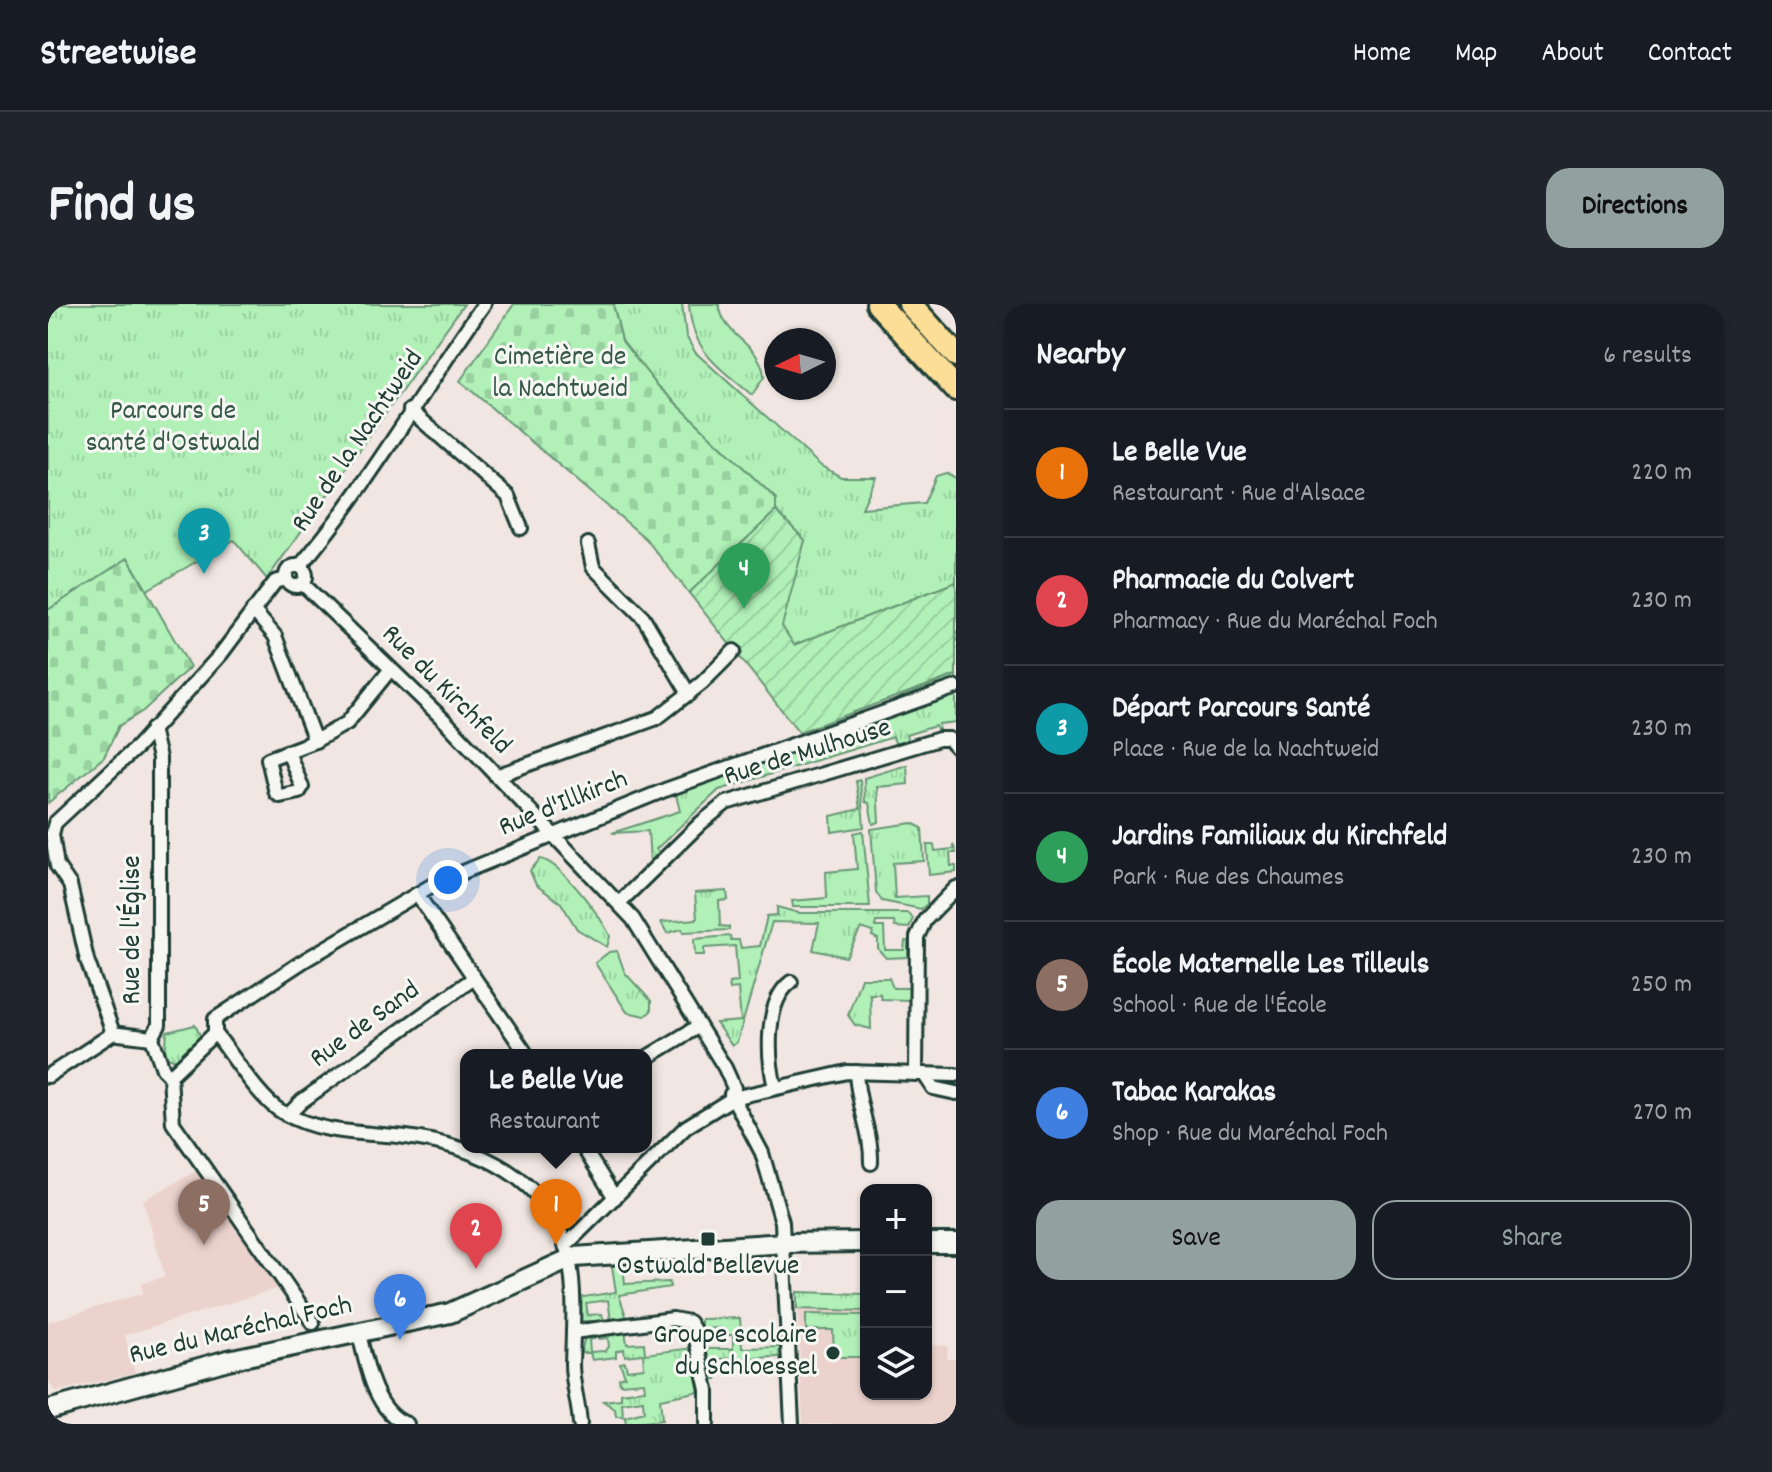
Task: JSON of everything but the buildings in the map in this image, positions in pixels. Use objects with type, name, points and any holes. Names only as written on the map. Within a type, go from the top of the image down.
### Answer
[{"type":"highway","points":[[878,304],[956,389]]},
{"type":"highway","points":[[910,304],[956,355]]},
{"type":"street","name":"Rue de la Nachtweid","points":[[300,566],[352,502],[410,410],[484,304]]},
{"type":"street","points":[[410,410],[508,496],[521,528]]},
{"type":"street","points":[[588,544],[593,567],[643,617],[689,694]]},
{"type":"street","points":[[300,566],[305,572],[302,583],[291,585],[286,579],[289,568],[300,566]]},
{"type":"street","points":[[111,1033],[112,1025],[84,951],[70,885],[52,867],[52,834],[59,818],[152,729],[221,654],[275,582],[286,579]]},
{"type":"street","name":"Rue du Kirchfeld","points":[[302,583],[553,834]]},
{"type":"street","points":[[253,610],[275,636],[315,741]]},
{"type":"street","points":[[496,776],[657,718],[689,694],[734,651]]},
{"type":"street","points":[[288,752],[347,723],[390,670]]},
{"type":"street","name":"Rue d'Illkirch","points":[[215,1033],[215,1019],[227,1008],[417,894],[553,834],[680,785],[956,687]]},
{"type":"street","name":"Rue de l'Église","points":[[152,729],[159,758],[159,1025],[152,1038],[163,1069],[170,1076],[173,1123],[313,1323]]},
{"type":"street","name":"Rue de Mulhouse","points":[[619,903],[701,823],[726,803],[939,739],[954,744]]},
{"type":"street","points":[[553,834],[619,903],[648,939],[711,1047],[762,1153],[785,1243],[792,1424]]},
{"type":"street","points":[[956,888],[925,920],[917,937],[920,1074],[933,1088],[956,1093]]},
{"type":"street","points":[[417,894],[523,1049]]},
{"type":"street","name":"Rue de Sand","points":[[288,1115],[302,1101],[474,978]]},
{"type":"street","points":[[775,1087],[768,1046],[781,992],[791,982]]},
{"type":"street","points":[[652,1054],[699,1026]]},
{"type":"street","points":[[48,1076],[111,1033],[152,1038]]},
{"type":"street","points":[[170,1076],[215,1033],[272,1104],[288,1115],[338,1132],[411,1138],[460,1151]]},
{"type":"street","points":[[856,1072],[866,1131],[872,1141],[871,1163]]},
{"type":"street","points":[[567,1252],[615,1198],[686,1127],[733,1098],[856,1072],[956,1075]]},
{"type":"street","points":[[468,1153],[487,1158],[514,1172],[535,1191],[567,1252],[573,1332],[572,1366],[580,1424]]},
{"type":"street","points":[[587,1153],[615,1198]]},
{"type":"street","name":"Rue du Maréchal Foch","points":[[48,1410],[197,1367],[450,1313],[567,1252],[860,1242]]},
{"type":"street","points":[[932,1243],[956,1243]]},
{"type":"street","points":[[573,1332],[673,1319],[689,1322],[694,1330],[707,1390],[707,1424]]},
{"type":"street","points":[[359,1333],[382,1402],[397,1423]]},
{"type":"street","points":[[48,1410],[56,1424]]},
{"type":"shaded area","points":[[200,1169],[282,1287],[125,1335],[135,1373],[55,1392],[48,1379],[48,1322],[143,1293],[141,1284],[165,1276],[143,1200]]},
{"type":"shaded area","name":"Groupe scolaire du Schloessel","points":[[797,1292],[860,1294],[860,1400],[932,1400],[932,1345],[948,1346],[947,1359],[956,1359],[955,1424],[803,1424]]},
{"type":"green space","name":"Parcours de santé d'Ostwald","points":[[48,304],[464,304],[267,579],[234,540],[147,590],[128,558],[48,610]]},
{"type":"green space","name":"Cimetière de la Nachtweid","points":[[514,304],[613,304],[622,341],[656,384],[776,499],[776,511],[689,593],[645,538],[460,381]]},
{"type":"green space","points":[[613,304],[682,304],[686,336],[695,352],[821,466],[841,477],[876,477],[862,508],[924,503],[936,476],[946,473],[956,478],[956,582],[794,645],[781,626],[805,540],[776,511],[776,499],[656,384],[622,341]]},
{"type":"green space","points":[[689,304],[719,304],[728,326],[757,356],[762,366],[764,377],[752,395],[709,357],[691,321]]},
{"type":"green space","points":[[776,511],[805,540],[782,626],[794,645],[956,582],[956,675],[799,732],[689,593]]},
{"type":"green space","points":[[128,558],[190,667],[143,711],[119,726],[104,757],[48,803],[48,610]]},
{"type":"green space","points":[[956,675],[956,722],[939,724],[939,733],[935,726],[906,735],[908,743],[896,745],[893,737],[719,790],[656,849],[659,853],[650,862],[648,831],[612,833],[680,811],[675,791],[907,708],[901,697]]},
{"type":"green space","points":[[907,765],[908,784],[877,787],[879,822],[873,824],[869,803],[865,802],[864,778]]},
{"type":"green space","points":[[860,780],[864,827],[832,832],[831,816],[860,809],[856,781]]},
{"type":"green space","points":[[912,823],[922,828],[924,861],[893,863],[895,898],[927,896],[927,904],[921,909],[882,901],[876,892],[871,829]]},
{"type":"green space","points":[[863,831],[870,907],[793,907],[792,901],[827,898],[826,872],[857,869],[854,833]]},
{"type":"green space","points":[[953,844],[956,853],[950,853],[951,866],[956,866],[956,872],[929,875],[927,845],[934,845],[935,851],[953,849]]},
{"type":"green space","points":[[540,859],[569,879],[589,904],[610,936],[607,947],[577,929],[561,903],[536,885],[530,871]]},
{"type":"green space","points":[[727,891],[728,900],[719,901],[720,926],[729,927],[729,930],[683,932],[682,929],[667,933],[661,922],[697,919],[695,893]]},
{"type":"green space","points":[[777,907],[799,913],[907,913],[913,918],[909,928],[895,927],[894,922],[876,922],[875,927],[884,927],[885,950],[904,950],[905,941],[908,941],[908,957],[886,958],[878,949],[878,939],[872,936],[873,932],[861,928],[846,957],[813,950],[819,923],[772,922],[737,1042],[732,1046],[716,1023],[741,1021],[738,988],[730,989],[729,983],[738,982],[735,946],[704,948],[704,955],[695,955],[694,939],[730,936],[731,940],[739,940],[741,948],[760,946],[767,916],[777,915]]},
{"type":"green space","points":[[617,951],[625,973],[651,1001],[651,1011],[645,1016],[627,1012],[595,963],[609,952]]},
{"type":"green space","points":[[861,978],[889,978],[893,988],[909,988],[909,1000],[881,999],[880,994],[870,994],[871,1029],[855,1025],[848,1015]]},
{"type":"green space","points":[[195,1025],[202,1039],[179,1061],[165,1056],[167,1032]]},
{"type":"green space","points":[[623,1265],[625,1284],[669,1282],[670,1287],[619,1295],[627,1319],[611,1320],[608,1300],[586,1303],[588,1315],[602,1314],[604,1321],[579,1321],[577,1298],[616,1292],[612,1266]]},
{"type":"green space","points":[[797,1292],[860,1294],[860,1311],[797,1309]]},
{"type":"green space","points":[[806,1314],[860,1315],[860,1357],[834,1357],[833,1330],[806,1330]]},
{"type":"green space","points":[[740,1318],[742,1348],[780,1347],[780,1357],[717,1359],[717,1379],[710,1379],[702,1349],[733,1349],[733,1335],[722,1335],[721,1328],[701,1329],[701,1319]]},
{"type":"green space","points":[[625,1330],[627,1344],[644,1343],[645,1354],[693,1348],[701,1391],[660,1399],[662,1420],[626,1424],[625,1417],[644,1412],[643,1400],[622,1403],[623,1416],[616,1416],[615,1409],[603,1401],[621,1399],[621,1393],[645,1390],[644,1382],[620,1384],[619,1378],[625,1376],[620,1363],[625,1362],[627,1370],[644,1368],[643,1354],[625,1356],[624,1349],[616,1351],[616,1357],[592,1360],[590,1353],[581,1353],[585,1336],[594,1335],[594,1339],[589,1340],[590,1352],[605,1351],[609,1347],[608,1338],[599,1339],[598,1334]]},
{"type":"place","name":"Départ Parcours Santé","points":[[204,574]]},
{"type":"place","name":"Jardins Familiaux du Kirchfeld","points":[[744,609]]},
{"type":"place","name":"Ostwald Bellevue","points":[[708,1239]]},
{"type":"place","name":"École Maternelle Les Tilleuls","points":[[204,1245]]},
{"type":"place","name":"Le Belle Vue","points":[[556,1245]]},
{"type":"place","name":"Pharmacie du Colvert","points":[[476,1269]]},
{"type":"place","name":"Tabac Karakas","points":[[400,1340]]},
{"type":"place","name":"Groupe scolaire du Schloessel","points":[[833,1353]]}]
